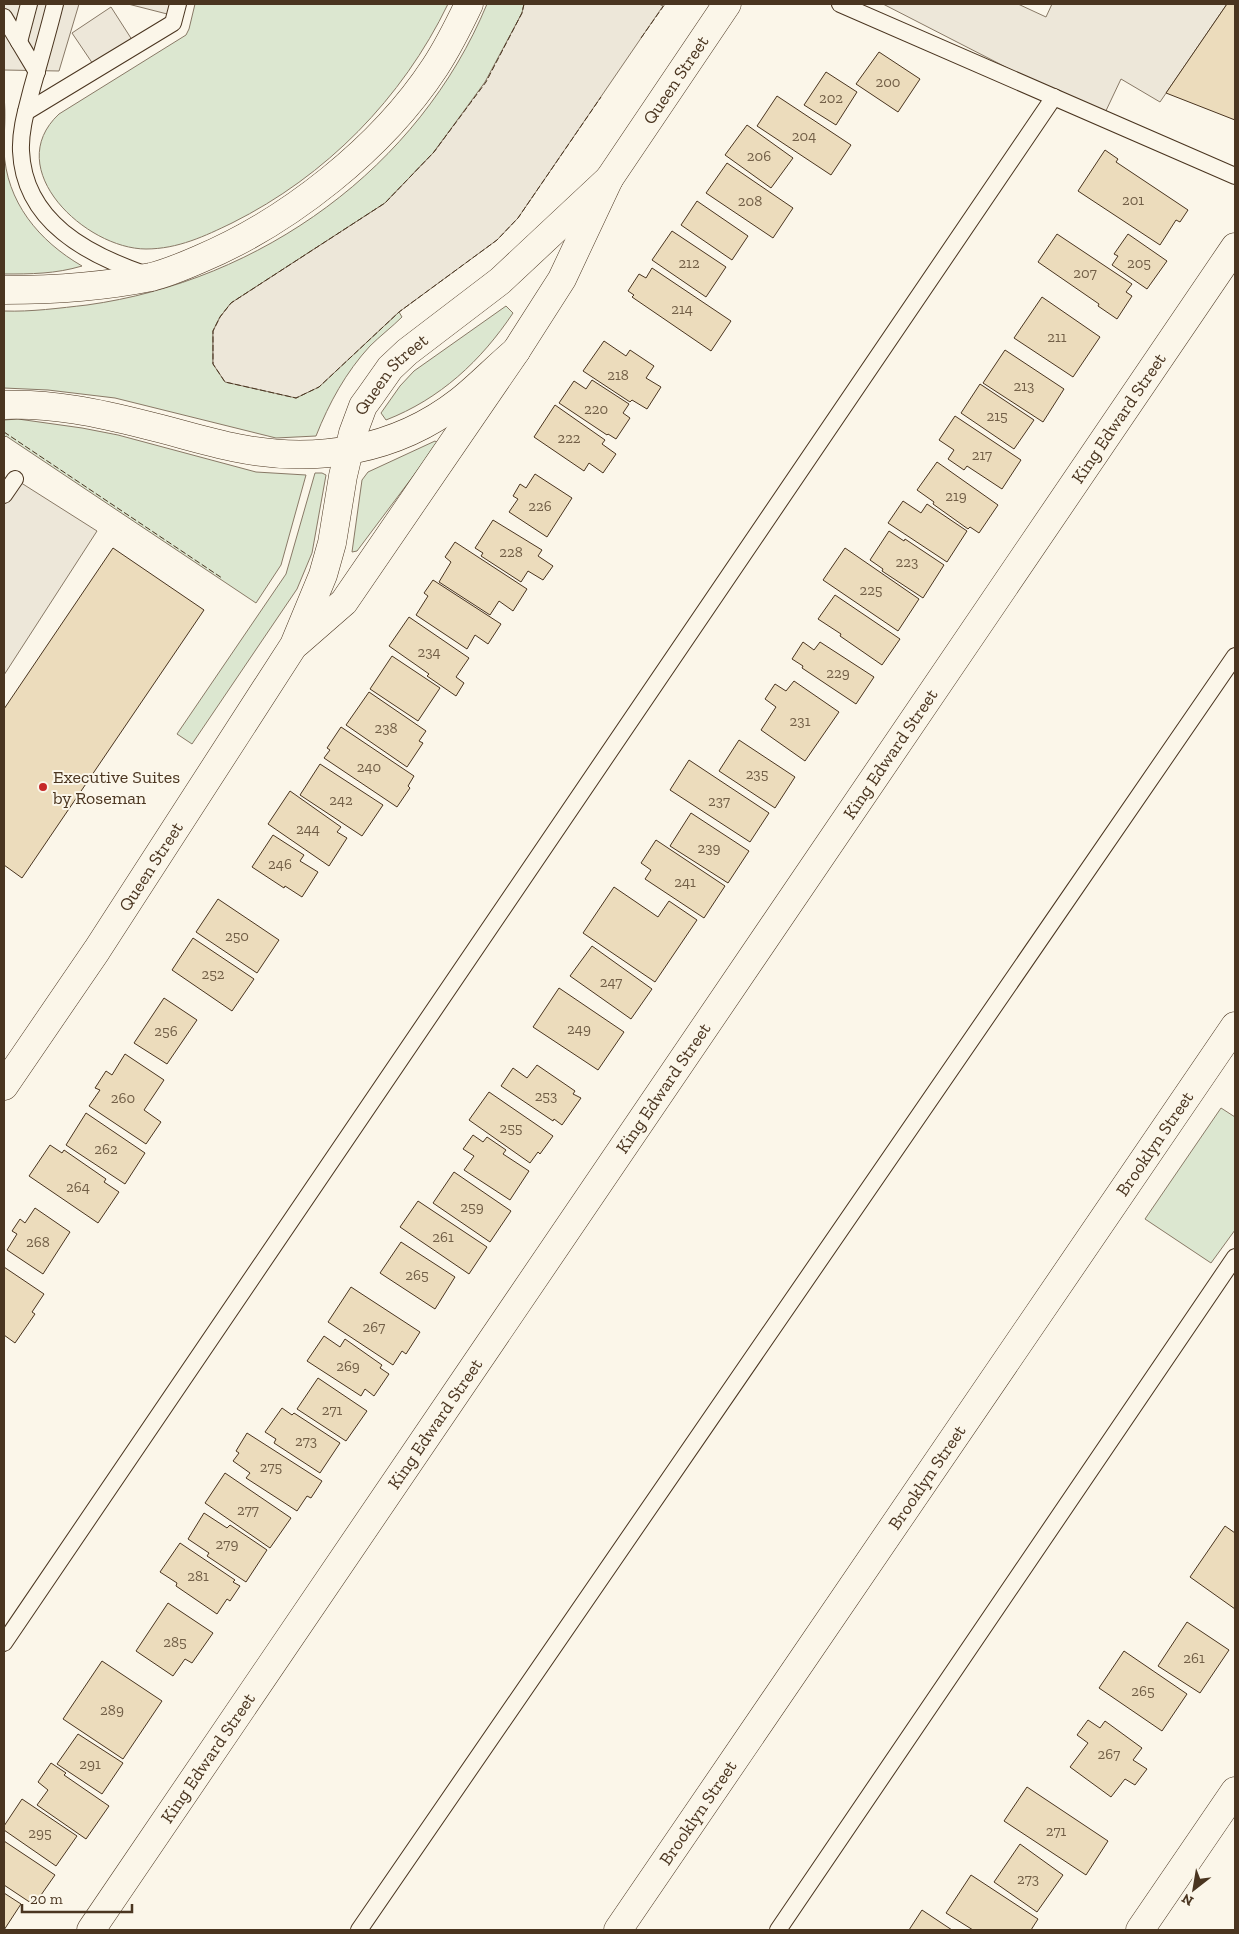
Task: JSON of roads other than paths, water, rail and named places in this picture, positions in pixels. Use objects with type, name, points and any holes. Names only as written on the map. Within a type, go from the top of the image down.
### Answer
[{"type":"main road","points":[[4,290],[56,290],[101,285],[152,276],[180,268],[258,231],[300,203],[338,173],[377,136],[410,100],[434,68],[454,35],[469,4]]},
{"type":"main road","name":"Queen Street","points":[[294,645],[344,602],[516,351],[562,279],[608,179],[727,4]]},
{"type":"main road","name":"Queen Street","points":[[4,1086],[97,950],[294,645],[323,575],[332,544],[348,451],[363,406],[390,368],[407,352],[500,281],[608,179]]},
{"type":"main road","name":"King Edward Street","points":[[91,1930],[1235,247]]},
{"type":"main road","points":[[4,405],[45,406],[100,414],[216,444],[247,450],[291,454],[348,451],[389,441],[407,434],[440,415],[460,401],[516,351]]},
{"type":"main road","name":"Brooklyn Street","points":[[618,1930],[1235,1026]]},
{"type":"main road","points":[[1140,1930],[1235,1791]]},
{"type":"lane","points":[[6,4],[4,15],[36,72]]},
{"type":"lane","points":[[19,42],[30,4]]},
{"type":"lane","points":[[55,4],[36,72],[21,137],[22,164],[34,198],[53,224],[79,245],[125,267],[152,276]]},
{"type":"lane","points":[[26,112],[173,23],[178,4]]},
{"type":"lane","points":[[840,4],[1235,176]]},
{"type":"lane","points":[[4,1643],[1054,97]]},
{"type":"lane","points":[[4,495],[15,479]]},
{"type":"lane","points":[[359,1930],[1235,656]]},
{"type":"lane","points":[[778,1930],[1235,1257]]},
{"type":"place","name":"Executive Suites by Roseman","points":[[43,787]]}]
